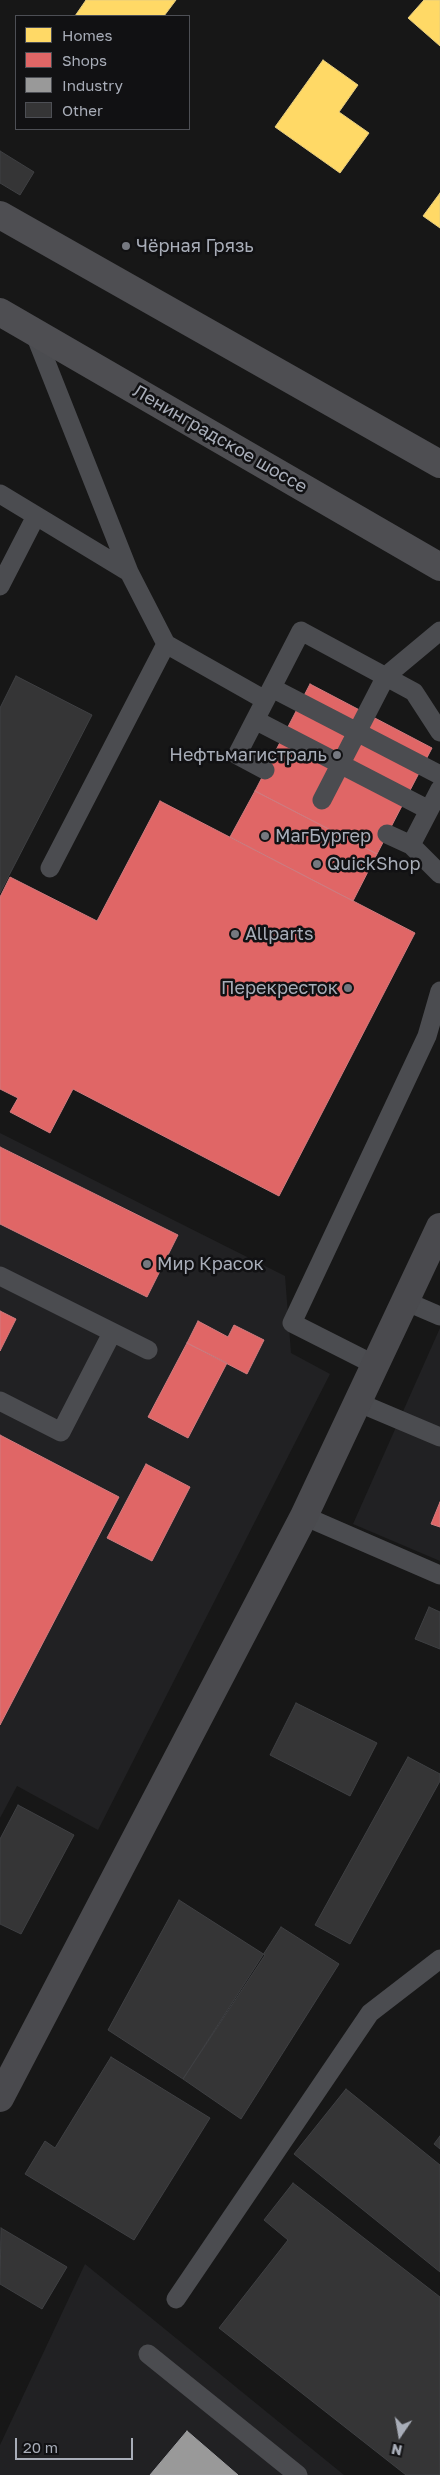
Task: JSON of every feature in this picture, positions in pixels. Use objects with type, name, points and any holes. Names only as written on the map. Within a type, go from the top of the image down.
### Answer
[{"type":"highway","points":[[0,215],[440,464]]},
{"type":"highway","name":"Ленинградское шоссе","points":[[0,312],[440,567]]},
{"type":"main road","points":[[0,2098],[304,1516],[440,1227]]},
{"type":"lane","points":[[34,332],[129,572],[166,644],[268,694],[357,732],[440,775]]},
{"type":"lane","points":[[0,494],[129,572]]},
{"type":"lane","points":[[0,586],[36,516]]},
{"type":"lane","points":[[265,770],[236,755],[301,631],[414,692],[440,732]]},
{"type":"lane","points":[[322,800],[386,676],[440,631]]},
{"type":"lane","points":[[50,868],[166,644]]},
{"type":"lane","points":[[255,720],[429,810]]},
{"type":"lane","points":[[411,845],[440,789]]},
{"type":"lane","points":[[387,834],[411,845],[440,874]]},
{"type":"lane","points":[[375,1365],[292,1323],[427,1036],[440,991]]},
{"type":"lane","points":[[0,1276],[148,1350]]},
{"type":"lane","points":[[405,1301],[440,1316]]},
{"type":"lane","points":[[0,1401],[61,1432],[112,1333]]},
{"type":"lane","points":[[357,1402],[440,1437]]},
{"type":"lane","points":[[304,1516],[440,1575]]},
{"type":"lane","points":[[176,2298],[370,2013],[440,1959]]},
{"type":"lane","points":[[148,2354],[298,2475]]},
{"type":"shaded area","points":[[0,1133],[285,1276],[291,1353],[330,1374],[98,1830],[17,1786],[0,1818]]},
{"type":"shaded area","points":[[440,1328],[440,1561],[353,1524]]},
{"type":"shaded area","points":[[85,2264],[344,2475],[0,2475],[0,2445]]},
{"type":"building: Homes","points":[[86,0],[176,0],[165,15],[76,15]]},
{"type":"building: Homes","points":[[424,0],[440,0],[440,46],[408,18]]},
{"type":"building: Homes","points":[[323,60],[358,85],[339,112],[369,133],[340,173],[275,127]]},
{"type":"building: Homes","points":[[440,193],[440,228],[423,216]]},
{"type":"building: Shops","points":[[310,684],[432,748],[377,854],[255,791]]},
{"type":"building: Shops","points":[[255,791],[377,854],[353,901],[230,837]]},
{"type":"building: Shops","points":[[160,801],[415,933],[279,1196],[73,1089],[50,1133],[10,1112],[18,1098],[0,1089],[0,897],[10,877],[97,921]]},
{"type":"building: Shops","points":[[0,1147],[178,1235],[147,1297],[0,1224]]},
{"type":"building: Shops","points":[[0,1311],[16,1319],[0,1351]]},
{"type":"building: Shops","points":[[198,1321],[228,1337],[234,1325],[264,1340],[247,1374],[187,1343]]},
{"type":"building: Shops","points":[[187,1343],[227,1363],[188,1438],[148,1417]]},
{"type":"building: Shops","points":[[0,1435],[119,1497],[0,1725]]},
{"type":"building: Shops","points":[[146,1464],[190,1487],[152,1561],[107,1538]]},
{"type":"building: Shops","points":[[440,1502],[440,1527],[431,1524]]},
{"type":"building: Industry","points":[[187,2431],[238,2475],[150,2475]]},
{"type":"building: Other","points":[[0,151],[34,172],[20,195],[0,183]]},
{"type":"building: Other","points":[[16,676],[92,715],[0,893],[0,708]]},
{"type":"building: Other","points":[[429,1607],[440,1612],[440,1649],[415,1639]]},
{"type":"building: Other","points":[[296,1703],[377,1743],[350,1796],[270,1755]]},
{"type":"building: Other","points":[[408,1757],[440,1774],[440,1781],[350,1944],[315,1925]]},
{"type":"building: Other","points":[[18,1805],[74,1835],[21,1934],[0,1924],[0,1839]]},
{"type":"building: Other","points":[[179,1900],[265,1955],[183,2079],[108,2030]]},
{"type":"building: Other","points":[[281,1927],[339,1964],[241,2119],[183,2079]]},
{"type":"building: Other","points":[[111,2057],[210,2118],[134,2240],[25,2174],[45,2141],[55,2148]]},
{"type":"building: Other","points":[[346,2089],[440,2165],[440,2272],[294,2154]]},
{"type":"building: Other","points":[[440,2136],[440,2149],[434,2144]]},
{"type":"building: Other","points":[[293,2183],[440,2297],[440,2475],[406,2475],[219,2328],[288,2240],[264,2220]]},
{"type":"building: Other","points":[[1,2228],[67,2267],[42,2309],[0,2284]]},
{"type":"place","name":"Чёрная Грязь","points":[[126,246]]},
{"type":"place","name":"Нефтьмагистраль","points":[[337,755]]},
{"type":"place","name":"МагБургер","points":[[265,836]]},
{"type":"place","name":"QuickShop","points":[[317,864]]},
{"type":"place","name":"Allparts","points":[[235,934]]},
{"type":"place","name":"Перекресток","points":[[348,988]]},
{"type":"place","name":"Мир Красок","points":[[147,1264]]}]
